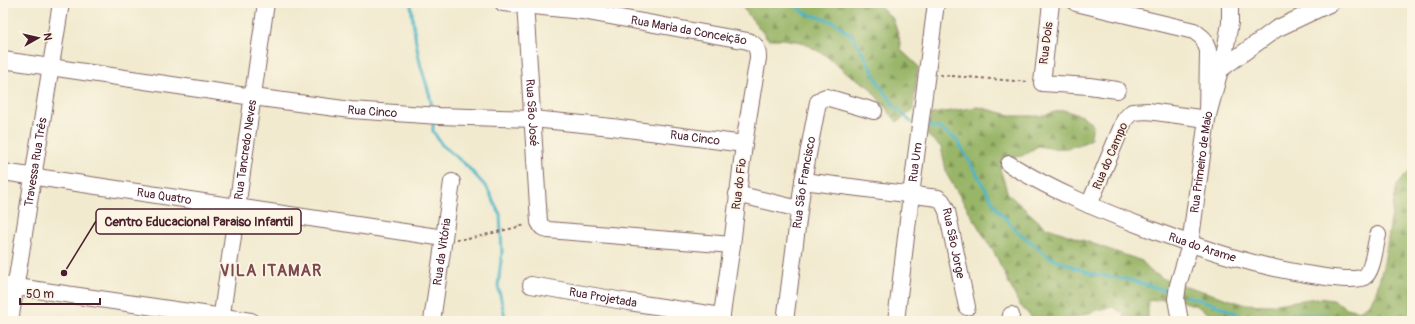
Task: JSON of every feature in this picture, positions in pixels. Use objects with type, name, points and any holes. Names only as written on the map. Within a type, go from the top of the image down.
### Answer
[{"type":"street","name":"Travessa Rua Três","points":[[10,321],[9,286],[33,176],[61,3]]},
{"type":"street","name":"Rua Tancredo Neves","points":[[222,319],[266,3]]},
{"type":"street","name":"Rua Maria da Conceição","points":[[503,3],[525,4],[582,11],[748,41],[756,47]]},
{"type":"street","name":"Rua Um","points":[[896,321],[910,195],[936,3]]},
{"type":"street","name":"Rua Dois","points":[[1042,83],[1052,3]]},
{"type":"street","points":[[1076,3],[1194,31],[1199,34],[1206,43],[1208,50],[1207,119]]},
{"type":"street","name":"Rua Primeiro de Maio","points":[[1180,321],[1176,299],[1178,285],[1190,244],[1207,119],[1221,69],[1230,23],[1230,3]]},
{"type":"street","points":[[1221,69],[1276,29],[1331,3]]},
{"type":"street","name":"Rua São José","points":[[525,4],[539,222]]},
{"type":"street","name":"Rua do Fio","points":[[722,318],[737,194],[758,58],[756,47]]},
{"type":"street","name":"Rua Cinco","points":[[3,60],[351,110],[440,116],[533,119],[612,127],[744,144]]},
{"type":"street","points":[[1042,83],[1089,86],[1117,90]]},
{"type":"street","name":"Rua São Francisco","points":[[785,321],[803,181],[816,108],[820,100],[826,97],[874,111]]},
{"type":"street","name":"Rua do Campo","points":[[1089,205],[1125,120],[1132,112],[1148,111],[1207,119]]},
{"type":"street","name":"Rua do Arame","points":[[1009,164],[1054,190],[1190,244],[1226,256],[1296,273],[1332,278],[1360,278],[1365,276],[1370,272],[1378,234]]},
{"type":"street","name":"Rua Quatro","points":[[3,172],[444,238]]},
{"type":"street","name":"Rua São Jorge","points":[[803,181],[938,198],[942,201],[946,205],[967,308]]},
{"type":"street","name":"Rua da Vitória","points":[[432,321],[452,182]]},
{"type":"street","points":[[737,194],[799,209]]},
{"type":"street","points":[[539,222],[542,227],[548,230],[732,245]]},
{"type":"street","name":"Rua Projetada","points":[[531,285],[722,318]]},
{"type":"street","points":[[9,286],[222,319],[251,321]]},
{"type":"path","points":[[926,73],[1042,83]]},
{"type":"path","points":[[444,238],[468,239],[539,222]]},
{"type":"green space","points":[[739,3],[877,3],[893,19],[899,37],[901,50],[918,66],[913,110],[897,122],[868,86],[844,71],[824,54],[801,42],[783,39],[768,39]]},
{"type":"green space","points":[[978,107],[1014,116],[1040,116],[1063,110],[1083,116],[1093,125],[1090,140],[1076,146],[1065,148],[1038,146],[1022,156],[1008,158],[1000,169],[1008,194],[1045,227],[1142,261],[1149,270],[1164,279],[1243,304],[1269,305],[1316,298],[1333,300],[1347,308],[1359,311],[1370,304],[1376,292],[1384,263],[1397,184],[1412,169],[1412,321],[1219,321],[1197,306],[1172,298],[1148,301],[1148,321],[1125,321],[1123,313],[1112,307],[1097,310],[1073,319],[1061,321],[1043,321],[1032,318],[1019,304],[996,256],[947,175],[941,147],[927,135],[931,114]]},
{"type":"waterway","points":[[793,3],[805,13],[834,22],[853,37],[879,84],[895,107],[911,122]]},
{"type":"waterway","points":[[411,4],[421,67],[432,107]]},
{"type":"waterway","points":[[433,124],[433,131],[442,145],[466,165],[487,188],[500,214],[502,252],[498,286],[506,321]]},
{"type":"waterway","points":[[928,126],[939,128],[957,140],[997,209],[1017,231],[1049,257],[1092,274],[1126,279],[1169,291]]},
{"type":"waterway","points":[[1186,296],[1211,303],[1240,315],[1263,320],[1298,314],[1327,315],[1354,321]]},
{"type":"place","name":"Centro Educacional Paraiso Infantil","points":[[64,273]]},
{"type":"district","name":"VILA ITAMAR","points":[[271,270]]}]
